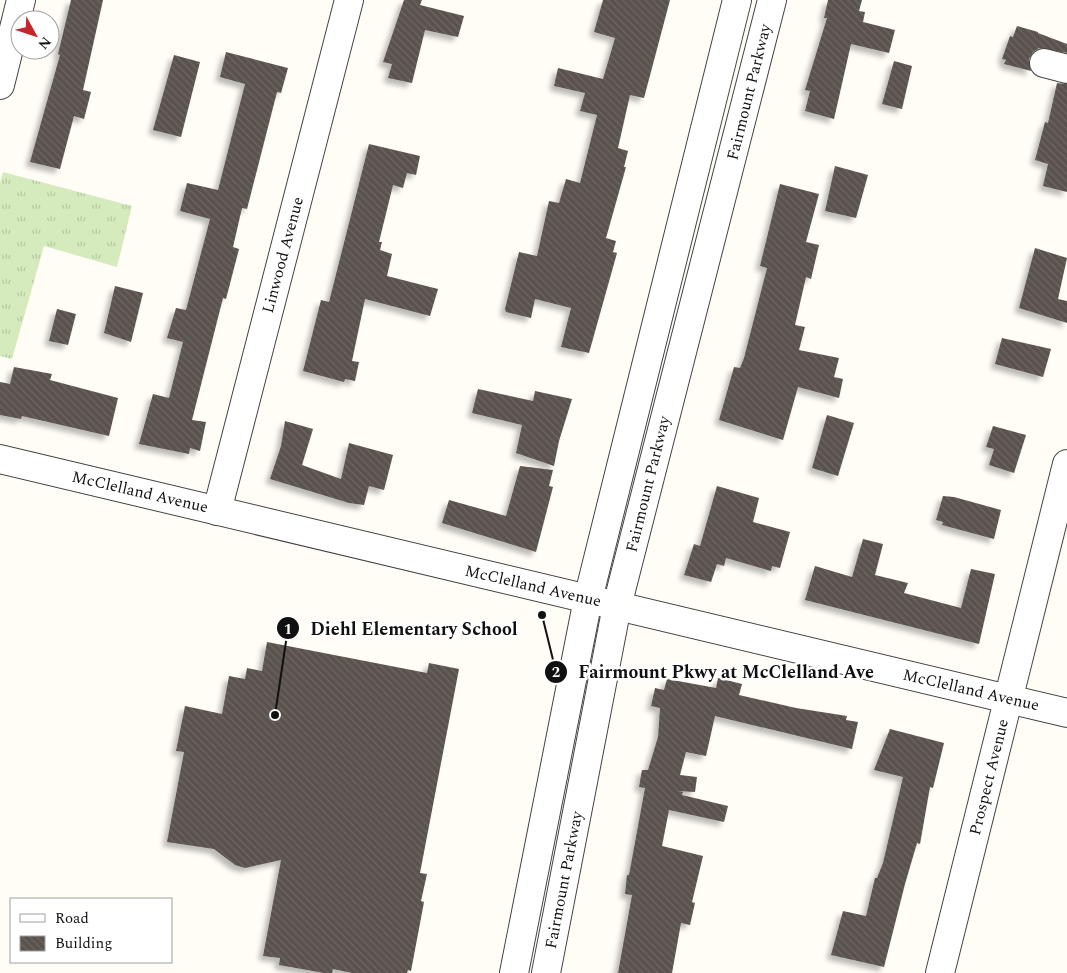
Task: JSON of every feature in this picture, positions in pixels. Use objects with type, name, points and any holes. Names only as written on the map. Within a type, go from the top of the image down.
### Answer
[{"type":"street","points":[[0,85],[22,0]]},
{"type":"street","name":"Linwood Avenue","points":[[217,511],[349,0]]},
{"type":"street","name":"Fairmount Parkway","points":[[514,973],[588,599],[737,0]]},
{"type":"street","name":"Fairmount Parkway","points":[[546,973],[617,606],[772,0]]},
{"type":"street","name":"McClelland Avenue","points":[[0,459],[1067,713]]},
{"type":"street","name":"Prospect Avenue","points":[[940,973],[1067,464]]},
{"type":"green space","points":[[3,172],[132,206],[117,267],[44,246],[12,359],[0,356],[0,183]]},
{"type":"building","points":[[71,0],[103,0],[83,90],[91,92],[84,119],[74,116],[60,169],[30,162],[60,60],[60,46]]},
{"type":"building","points":[[404,0],[422,0],[420,5],[464,16],[458,37],[425,30],[412,83],[388,78],[392,64],[383,62]]},
{"type":"building","points":[[603,0],[670,0],[644,98],[630,95],[618,148],[628,151],[624,167],[626,167],[606,238],[616,241],[613,252],[617,253],[589,353],[561,347],[571,308],[535,299],[531,318],[506,312],[505,309],[519,252],[537,256],[549,201],[559,203],[566,179],[580,183],[597,115],[580,111],[585,93],[554,86],[558,68],[603,79],[615,38],[594,32]]},
{"type":"building","points":[[828,0],[862,0],[859,11],[865,12],[863,22],[895,30],[889,53],[851,44],[834,119],[805,111],[810,91],[805,90],[827,18],[824,18]]},
{"type":"building","points":[[1017,26],[1067,44],[1067,53],[1039,48],[1033,52],[1029,59],[1031,71],[1004,64],[1006,60],[1002,59],[1010,36],[1013,37]]},
{"type":"building","points":[[226,52],[288,68],[281,93],[277,92],[247,209],[242,208],[233,247],[239,249],[226,299],[223,298],[192,420],[206,422],[200,451],[190,448],[189,454],[139,444],[153,394],[169,398],[183,342],[167,338],[176,308],[186,310],[210,219],[180,211],[187,183],[218,190],[245,84],[220,77]]},
{"type":"building","points":[[174,55],[200,62],[181,137],[153,130]]},
{"type":"building","points":[[894,61],[912,66],[902,109],[882,104]]},
{"type":"building","points":[[1057,83],[1067,84],[1067,192],[1043,186],[1048,164],[1035,160],[1045,122],[1048,123]]},
{"type":"building","points":[[369,144],[420,156],[416,175],[407,173],[403,188],[393,185],[379,242],[382,242],[380,250],[392,254],[387,276],[438,289],[430,316],[365,299],[352,361],[359,362],[355,381],[345,379],[344,382],[303,371],[321,300],[329,302]]},
{"type":"building","points":[[835,166],[868,175],[856,218],[825,211]]},
{"type":"building","points":[[780,184],[819,194],[806,242],[819,245],[811,279],[806,277],[795,325],[805,327],[799,350],[839,358],[834,377],[843,379],[839,398],[798,387],[783,440],[719,420],[734,367],[740,368],[744,358],[767,268],[760,266]]},
{"type":"building","points":[[1035,248],[1067,258],[1058,299],[1067,301],[1067,323],[1019,308]]},
{"type":"building","points":[[115,286],[143,293],[131,342],[104,333]]},
{"type":"building","points":[[57,309],[76,314],[68,345],[49,341]]},
{"type":"building","points":[[1002,338],[1051,349],[1043,377],[995,364]]},
{"type":"building","points":[[14,367],[52,374],[50,380],[118,398],[109,436],[22,416],[21,419],[0,415],[0,382],[10,384]]},
{"type":"building","points":[[478,389],[533,401],[535,391],[572,399],[559,441],[554,466],[516,453],[522,425],[472,413]]},
{"type":"building","points":[[827,415],[854,423],[838,476],[812,468]]},
{"type":"building","points":[[285,421],[313,429],[302,465],[341,479],[349,443],[393,455],[384,490],[369,486],[364,505],[349,503],[270,479],[281,446]]},
{"type":"building","points":[[993,426],[1026,435],[1014,473],[989,465],[994,449],[986,447]]},
{"type":"building","points":[[520,466],[553,470],[549,486],[553,487],[536,552],[442,523],[449,500],[506,516]]},
{"type":"building","points":[[717,486],[759,498],[753,522],[790,532],[780,568],[772,566],[771,571],[726,558],[724,566],[717,564],[711,582],[684,575],[694,544],[700,546]]},
{"type":"building","points":[[943,496],[954,497],[1001,510],[994,539],[942,525],[943,522],[936,520]]},
{"type":"building","points":[[863,539],[883,544],[875,575],[908,583],[904,593],[961,608],[971,569],[995,574],[979,644],[805,600],[815,566],[852,577]]},
{"type":"building","points":[[267,642],[427,673],[429,663],[459,669],[420,873],[427,874],[421,901],[424,902],[411,971],[408,970],[407,973],[352,973],[333,969],[332,973],[324,973],[279,965],[280,958],[263,956],[281,860],[245,868],[235,865],[214,849],[167,842],[184,752],[176,751],[185,706],[222,714],[229,676],[245,679],[247,668],[262,671]]},
{"type":"building","points":[[718,678],[742,684],[739,695],[796,708],[847,716],[846,720],[858,722],[852,749],[715,716],[706,756],[686,752],[680,775],[697,777],[695,792],[678,791],[683,792],[682,795],[728,806],[724,822],[669,810],[662,846],[703,856],[692,902],[695,903],[690,925],[681,923],[672,973],[618,973],[632,895],[625,894],[627,875],[629,875],[645,788],[639,787],[642,770],[648,770],[658,737],[660,708],[651,706],[655,688],[664,690],[667,679],[716,688]]},
{"type":"building","points":[[890,729],[944,743],[933,788],[930,787],[920,844],[917,843],[884,967],[831,955],[843,911],[866,916],[875,878],[877,878],[883,863],[903,777],[874,770]]},
{"type":"place","name":"Fairmount Pkwy at McClelland Ave","points":[[542,615]]},
{"type":"place","name":"Diehl Elementary School","points":[[275,715]]}]
